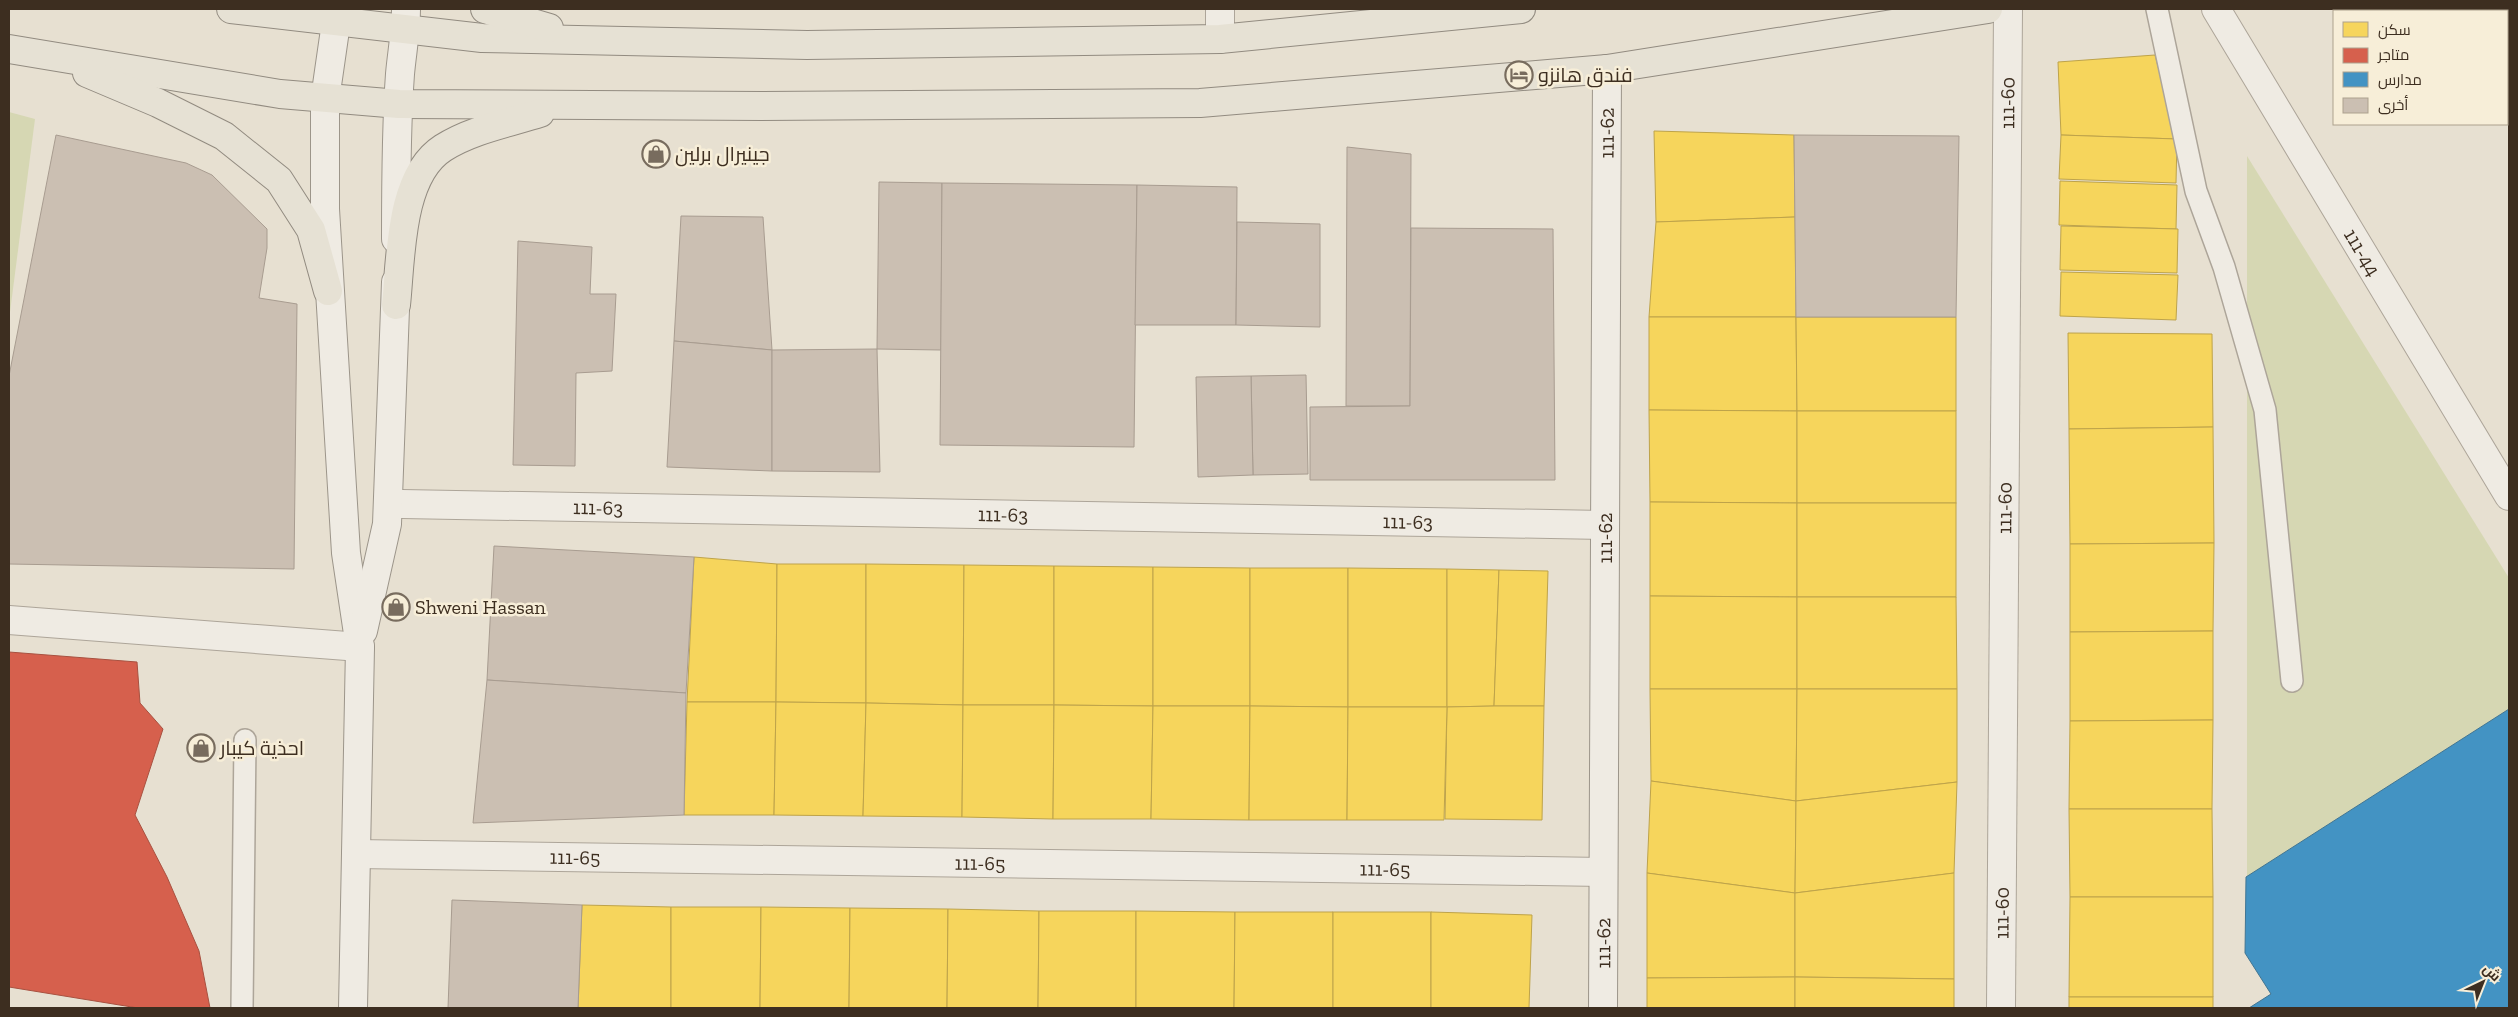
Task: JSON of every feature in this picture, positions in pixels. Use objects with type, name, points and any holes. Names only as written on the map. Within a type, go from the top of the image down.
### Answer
[{"type":"main road","points":[[231,9],[406,19],[482,38],[808,45],[1220,39],[1483,11],[1521,9]]},
{"type":"main road","points":[[485,9],[538,26],[622,41]]},
{"type":"main road","points":[[9,49],[280,94],[399,104],[761,106],[1200,102],[1607,69],[1988,9]]},
{"type":"main road","points":[[44,55],[158,103],[224,136],[279,180],[310,230],[328,291]]},
{"type":"main road","points":[[396,305],[406,208],[424,166],[442,149],[481,131],[566,105]]},
{"type":"street","points":[[1220,9],[1220,39]]},
{"type":"street","name":"111-60","points":[[2001,1008],[2008,9]]},
{"type":"street","name":"111-44","points":[[2216,9],[2509,496]]},
{"type":"street","points":[[337,16],[326,99],[324,209],[346,553],[360,647],[353,1008]]},
{"type":"street","points":[[360,647],[387,524],[396,305],[395,201],[400,73],[406,19]]},
{"type":"street","name":"111-62","points":[[1603,1008],[1607,69]]},
{"type":"street","name":"111-63","points":[[402,504],[1604,525]]},
{"type":"street","points":[[9,620],[360,647]]},
{"type":"street","name":"111-65","points":[[356,854],[1603,872]]},
{"type":"lane","points":[[2157,9],[2196,191],[2224,267],[2265,410],[2292,681]]},
{"type":"lane","points":[[242,1008],[245,740]]},
{"type":"green space","points":[[9,112],[35,119],[9,320]]},
{"type":"green space","points":[[2247,156],[2509,578],[2509,709],[2247,877]]},
{"type":"building: سكن","points":[[2155,55],[2177,139],[2061,135],[2058,62]]},
{"type":"building: سكن","points":[[1654,131],[1794,135],[1795,217],[1656,222]]},
{"type":"building: سكن","points":[[2061,135],[2177,139],[2176,183],[2059,179]]},
{"type":"building: سكن","points":[[2060,181],[2177,185],[2176,229],[2059,225]]},
{"type":"building: سكن","points":[[1795,217],[1796,317],[1649,317],[1656,222]]},
{"type":"building: سكن","points":[[2061,226],[2178,229],[2177,273],[2060,270]]},
{"type":"building: سكن","points":[[2061,272],[2178,275],[2176,320],[2060,316]]},
{"type":"building: سكن","points":[[1649,317],[1796,317],[1797,411],[1649,410]]},
{"type":"building: سكن","points":[[1796,317],[1956,317],[1956,411],[1797,411]]},
{"type":"building: سكن","points":[[2068,333],[2212,334],[2213,427],[2069,429]]},
{"type":"building: سكن","points":[[1649,410],[1797,411],[1797,503],[1650,502]]},
{"type":"building: سكن","points":[[1797,411],[1956,411],[1956,503],[1797,503]]},
{"type":"building: سكن","points":[[2213,427],[2214,543],[2070,544],[2069,429]]},
{"type":"building: سكن","points":[[1650,502],[1797,503],[1797,597],[1650,596]]},
{"type":"building: سكن","points":[[1797,503],[1956,503],[1956,597],[1797,597]]},
{"type":"building: سكن","points":[[2214,543],[2213,631],[2070,632],[2070,544]]},
{"type":"building: سكن","points":[[694,557],[777,564],[776,702],[687,702]]},
{"type":"building: سكن","points":[[777,564],[866,564],[866,703],[776,702]]},
{"type":"building: سكن","points":[[866,564],[964,565],[963,705],[866,703]]},
{"type":"building: سكن","points":[[964,565],[1054,566],[1054,705],[963,705]]},
{"type":"building: سكن","points":[[1054,566],[1153,567],[1153,706],[1054,705]]},
{"type":"building: سكن","points":[[1153,567],[1250,568],[1250,706],[1153,706]]},
{"type":"building: سكن","points":[[1250,568],[1348,568],[1348,707],[1250,706]]},
{"type":"building: سكن","points":[[1348,568],[1447,569],[1447,707],[1348,707]]},
{"type":"building: سكن","points":[[1447,569],[1499,570],[1494,706],[1447,707]]},
{"type":"building: سكن","points":[[1499,570],[1548,571],[1544,706],[1494,706]]},
{"type":"building: سكن","points":[[1650,596],[1797,597],[1797,689],[1650,689]]},
{"type":"building: سكن","points":[[1797,597],[1956,597],[1957,689],[1797,689]]},
{"type":"building: سكن","points":[[2213,631],[2213,720],[2070,721],[2070,632]]},
{"type":"building: سكن","points":[[1650,689],[1797,689],[1796,801],[1651,781]]},
{"type":"building: سكن","points":[[1797,689],[1957,689],[1957,782],[1796,801]]},
{"type":"building: سكن","points":[[687,702],[776,702],[774,815],[684,815]]},
{"type":"building: سكن","points":[[776,702],[866,703],[863,816],[774,815]]},
{"type":"building: سكن","points":[[866,703],[963,705],[962,817],[863,816]]},
{"type":"building: سكن","points":[[963,705],[1054,705],[1053,819],[962,817]]},
{"type":"building: سكن","points":[[1054,705],[1153,706],[1151,819],[1053,819]]},
{"type":"building: سكن","points":[[1153,706],[1250,706],[1249,820],[1151,819]]},
{"type":"building: سكن","points":[[1250,706],[1348,707],[1347,820],[1249,820]]},
{"type":"building: سكن","points":[[1544,706],[1542,820],[1445,819],[1447,707]]},
{"type":"building: سكن","points":[[1348,707],[1447,707],[1444,820],[1347,820]]},
{"type":"building: سكن","points":[[2213,720],[2212,809],[2069,809],[2070,721]]},
{"type":"building: سكن","points":[[1651,781],[1796,801],[1795,893],[1647,873]]},
{"type":"building: سكن","points":[[1957,782],[1954,873],[1795,893],[1796,801]]},
{"type":"building: سكن","points":[[2069,809],[2212,809],[2213,897],[2070,897]]},
{"type":"building: سكن","points":[[1647,873],[1795,893],[1795,977],[1647,978]]},
{"type":"building: سكن","points":[[1954,873],[1954,979],[1795,977],[1795,893]]},
{"type":"building: سكن","points":[[2070,897],[2213,897],[2213,997],[2069,997]]},
{"type":"building: سكن","points":[[582,905],[671,907],[671,1008],[578,1008]]},
{"type":"building: سكن","points":[[671,907],[761,907],[760,1008],[671,1008]]},
{"type":"building: سكن","points":[[761,907],[850,908],[849,1008],[760,1008]]},
{"type":"building: سكن","points":[[850,908],[948,909],[947,1008],[849,1008]]},
{"type":"building: سكن","points":[[948,909],[1039,911],[1038,1008],[947,1008]]},
{"type":"building: سكن","points":[[1039,911],[1136,911],[1136,1008],[1038,1008]]},
{"type":"building: سكن","points":[[1136,911],[1235,912],[1234,1008],[1136,1008]]},
{"type":"building: سكن","points":[[1235,912],[1333,912],[1333,1008],[1234,1008]]},
{"type":"building: سكن","points":[[1333,912],[1431,912],[1431,1008],[1333,1008]]},
{"type":"building: سكن","points":[[1431,912],[1532,915],[1529,1008],[1431,1008]]},
{"type":"building: سكن","points":[[1795,977],[1795,1008],[1647,1008],[1647,978]]},
{"type":"building: سكن","points":[[1795,977],[1954,979],[1954,1008],[1795,1008]]},
{"type":"building: سكن","points":[[2069,997],[2213,997],[2213,1008],[2069,1008]]},
{"type":"building: متاجر","points":[[9,652],[137,662],[140,703],[163,729],[135,815],[167,877],[199,951],[210,1008],[138,1008],[9,987]]},
{"type":"building: مدارس","points":[[2509,709],[2509,1008],[2249,1008],[2271,994],[2245,953],[2246,877]]},
{"type":"building: أخرى","points":[[56,135],[186,163],[212,175],[267,229],[267,248],[259,298],[297,304],[294,569],[9,564],[9,376]]},
{"type":"building: أخرى","points":[[1794,135],[1959,136],[1956,317],[1796,317]]},
{"type":"building: أخرى","points":[[1347,147],[1411,154],[1410,406],[1346,406]]},
{"type":"building: أخرى","points":[[879,182],[942,183],[941,350],[877,349]]},
{"type":"building: أخرى","points":[[942,183],[1137,185],[1134,447],[940,445]]},
{"type":"building: أخرى","points":[[1137,185],[1237,187],[1236,325],[1135,325]]},
{"type":"building: أخرى","points":[[681,216],[763,217],[772,350],[674,341]]},
{"type":"building: أخرى","points":[[1237,222],[1320,224],[1320,327],[1236,325]]},
{"type":"building: أخرى","points":[[1411,228],[1553,229],[1555,480],[1310,480],[1310,407],[1410,406]]},
{"type":"building: أخرى","points":[[518,241],[592,247],[590,294],[616,294],[612,371],[576,373],[575,466],[513,465]]},
{"type":"building: أخرى","points":[[674,341],[772,350],[772,471],[667,467]]},
{"type":"building: أخرى","points":[[877,349],[880,472],[772,471],[772,350]]},
{"type":"building: أخرى","points":[[1306,375],[1308,474],[1253,475],[1251,376]]},
{"type":"building: أخرى","points":[[1251,376],[1253,475],[1198,477],[1196,377]]},
{"type":"building: أخرى","points":[[494,546],[694,557],[686,693],[487,680]]},
{"type":"building: أخرى","points":[[487,680],[686,693],[684,815],[473,823]]},
{"type":"building: أخرى","points":[[452,900],[582,905],[578,1008],[448,1008]]},
{"type":"place","name":"فندق هانزو","points":[[1519,75]]},
{"type":"place","name":"جينيرال برلين","points":[[656,154]]},
{"type":"place","name":"Shweni Hassan","points":[[396,607]]},
{"type":"place","name":"احذية كيبار","points":[[201,748]]}]
